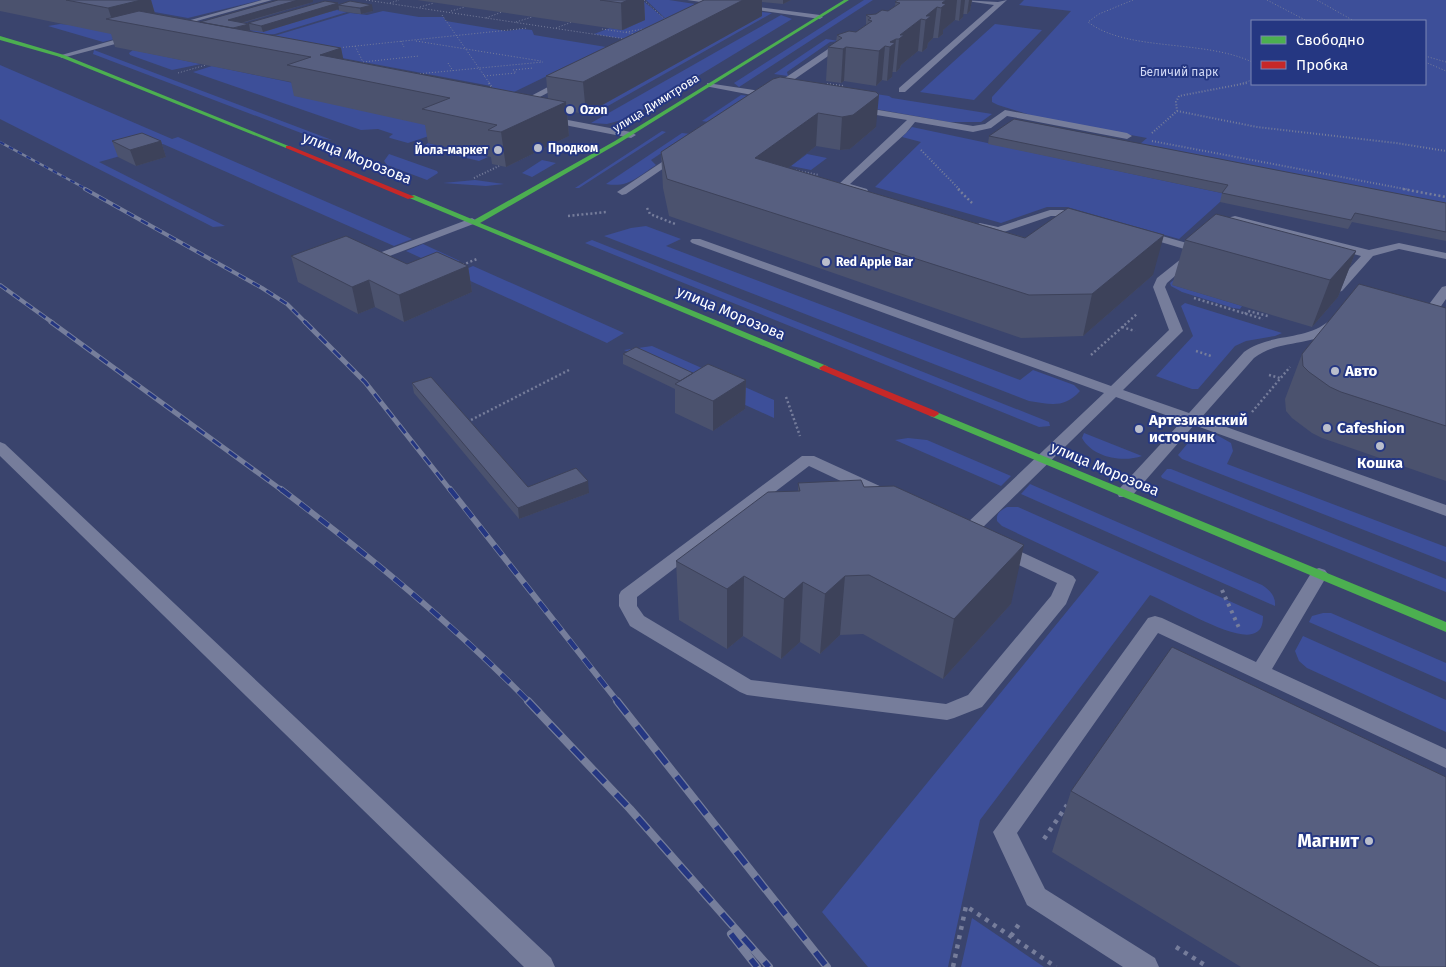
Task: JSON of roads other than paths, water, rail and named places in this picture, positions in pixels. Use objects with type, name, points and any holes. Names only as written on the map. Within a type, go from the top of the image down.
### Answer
[{"type":"main road","name":"улица Димитрова","points":[[474,222],[544,187],[847,0]]},
{"type":"main road","name":"улица Морозова","points":[[0,38],[62,56],[474,222],[1446,627]]},
{"type":"lane","points":[[168,28],[270,0]]},
{"type":"lane","points":[[690,0],[820,17]]},
{"type":"lane","points":[[705,12],[729,0]]},
{"type":"lane","points":[[963,0],[1002,2]]},
{"type":"lane","points":[[902,90],[1002,2]]},
{"type":"lane","points":[[168,19],[186,23]]},
{"type":"lane","points":[[62,56],[146,33]]},
{"type":"lane","points":[[759,100],[856,34]]},
{"type":"lane","points":[[521,114],[514,110],[521,103],[572,77]]},
{"type":"lane","points":[[710,85],[781,97]]},
{"type":"lane","points":[[500,98],[521,103]]},
{"type":"lane","points":[[845,108],[973,129],[988,126],[1005,113],[1126,136]]},
{"type":"lane","points":[[540,118],[630,135]]},
{"type":"lane","points":[[870,193],[842,185],[902,131],[912,119]]},
{"type":"lane","points":[[622,192],[686,149]]},
{"type":"lane","points":[[969,222],[998,231],[1040,216],[1059,212],[1068,212],[1094,220]]},
{"type":"lane","points":[[968,533],[1176,331],[1159,287],[1161,281],[1235,219],[1257,223],[1369,254],[1399,246],[1446,256]]},
{"type":"lane","points":[[382,255],[474,222]]},
{"type":"lane","points":[[1130,230],[1218,254]]},
{"type":"lane","points":[[696,241],[1115,390],[1446,511]]},
{"type":"lane","points":[[1338,288],[1369,254]]},
{"type":"lane","points":[[1310,280],[1355,294]]},
{"type":"lane","points":[[1423,335],[1416,332],[1446,290]]},
{"type":"lane","points":[[1125,493],[1249,354],[1263,345],[1308,339],[1330,329],[1338,320],[1345,318]]},
{"type":"lane","points":[[0,447],[542,967]]},
{"type":"lane","points":[[808,459],[968,533],[1067,580],[1059,599],[974,701],[947,712],[747,687],[637,620],[628,606],[628,595],[808,459]]},
{"type":"lane","points":[[1260,673],[1319,574]]},
{"type":"lane","points":[[1146,967],[1036,896],[1005,832],[1155,623],[1446,759]]},
{"type":"railway","points":[[0,142],[88,190]]},
{"type":"railway","points":[[85,189],[262,288],[287,304],[365,382],[451,491]]},
{"type":"railway","points":[[0,285],[53,323]]},
{"type":"railway","points":[[51,322],[283,491]]},
{"type":"railway","points":[[281,489],[409,591],[470,645],[528,701]]},
{"type":"railway","points":[[450,489],[618,702]]},
{"type":"railway","points":[[528,701],[630,809],[769,967]]},
{"type":"railway","points":[[617,701],[827,967]]},
{"type":"railway","points":[[731,934],[757,967]]},
{"type":"place","name":"Ozon","points":[[570,110]]},
{"type":"place","name":"Продком","points":[[538,148]]},
{"type":"place","name":"Йола-маркет","points":[[498,150]]},
{"type":"place","name":"Red Apple Bar","points":[[826,262]]},
{"type":"place","name":"Авто","points":[[1335,371]]},
{"type":"place","name":"Cafeshion","points":[[1327,428]]},
{"type":"place","name":"Артезианский источник","points":[[1139,429]]},
{"type":"place","name":"Кошка","points":[[1380,446]]},
{"type":"place","name":"Магнит","points":[[1369,841]]},
{"type":"park label","name":"Беличий парк","points":[[1179,72]]}]
